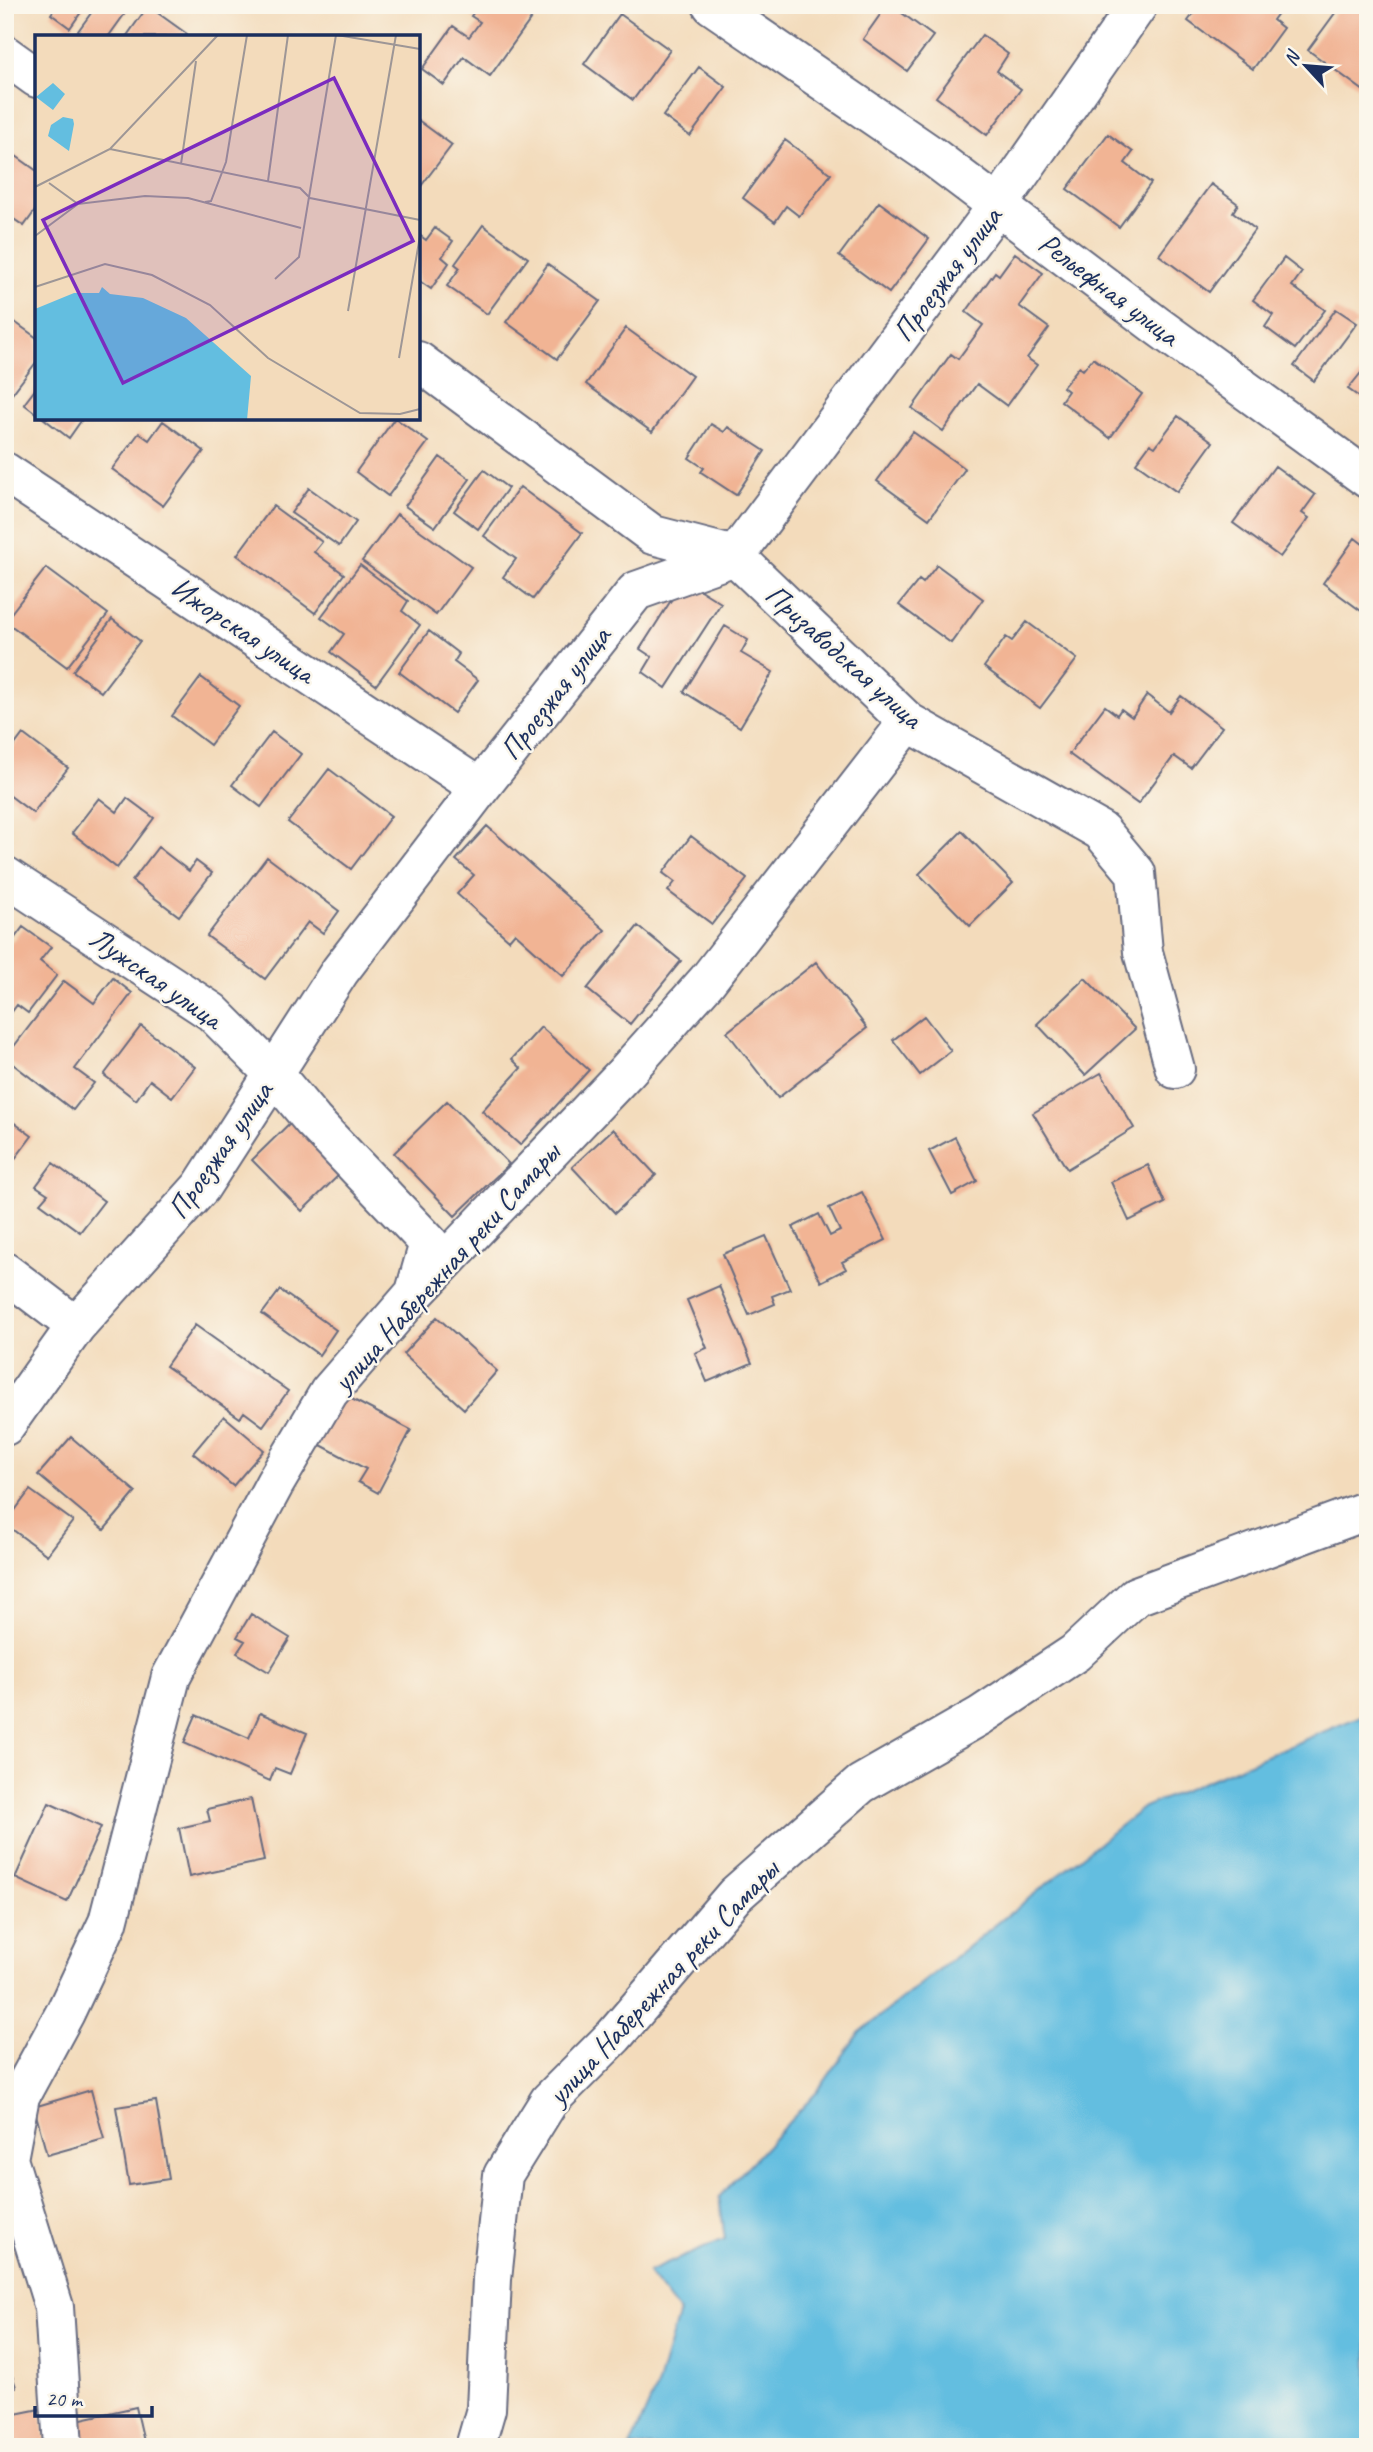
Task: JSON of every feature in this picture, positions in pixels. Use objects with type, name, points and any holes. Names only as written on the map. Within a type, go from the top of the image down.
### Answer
[{"type":"street","name":"Рельефная улица","points":[[712,5],[929,153],[1156,325],[1368,479]]},
{"type":"street","name":"Проезжая улица","points":[[5,1426],[76,1326],[201,1187],[340,971],[636,591],[735,556],[999,204],[1138,5]]},
{"type":"street","points":[[5,55],[35,77]]},
{"type":"street","name":"Призаводская улица","points":[[420,362],[653,535],[735,556],[908,722],[1101,831],[1136,873],[1143,952],[1175,1069]]},
{"type":"street","name":"Ижорская улица","points":[[5,471],[480,788]]},
{"type":"street","name":"улица Набережная реки Самары","points":[[63,2447],[54,2307],[7,2160],[20,2096],[65,2014],[108,1922],[171,1677],[275,1483],[329,1392],[414,1294],[617,1081],[707,981],[908,722]]},
{"type":"street","name":"Лужская улица","points":[[5,876],[212,1012],[274,1074],[313,1121],[429,1243],[414,1294]]},
{"type":"street","points":[[5,1272],[76,1326]]},
{"type":"street","name":"улица Набережная реки Самары","points":[[475,2447],[486,2409],[492,2279],[503,2175],[549,2101],[614,2036],[735,1895],[861,1784],[980,1716],[1075,1653],[1136,1596],[1368,1510]]},
{"type":"water","points":[[1368,1713],[1368,2447],[630,2447],[658,2384],[679,2312],[648,2272],[725,2239],[719,2197],[817,2092],[859,2033],[1144,1807]]},
{"type":"building","points":[[57,5],[86,5],[70,28],[51,14]]},
{"type":"building","points":[[97,5],[131,5],[109,35],[83,35],[78,31]]},
{"type":"building","points":[[479,5],[541,5],[490,76],[464,57],[444,85],[422,69],[453,26],[469,37],[480,22],[471,16]]},
{"type":"building","points":[[887,5],[891,5],[933,36],[907,71],[863,39]]},
{"type":"building","points":[[1184,5],[1284,5],[1273,20],[1283,28],[1253,69],[1188,21],[1194,13]]},
{"type":"building","points":[[1341,5],[1355,5],[1368,15],[1368,94],[1308,50]]},
{"type":"building","points":[[148,6],[187,34],[186,35],[127,35]]},
{"type":"building","points":[[620,14],[670,50],[633,100],[584,64]]},
{"type":"building","points":[[982,35],[1008,54],[997,71],[1021,89],[987,135],[936,97]]},
{"type":"building","points":[[699,67],[726,87],[690,136],[663,116]]},
{"type":"building","points":[[420,121],[452,145],[420,187]]},
{"type":"building","points":[[1108,134],[1133,152],[1125,163],[1151,183],[1119,227],[1067,189]]},
{"type":"building","points":[[785,140],[831,174],[799,216],[786,206],[775,222],[743,198]]},
{"type":"building","points":[[16,156],[35,170],[35,211],[24,226],[5,213],[5,171]]},
{"type":"building","points":[[1211,184],[1238,204],[1233,212],[1255,229],[1209,292],[1159,255]]},
{"type":"building","points":[[879,202],[929,239],[889,293],[839,256]]},
{"type":"building","points":[[483,225],[528,258],[487,314],[447,286],[460,268],[455,264]]},
{"type":"building","points":[[435,228],[453,241],[442,257],[449,263],[431,289],[420,281],[420,236],[426,240]]},
{"type":"building","points":[[1015,253],[1043,273],[1019,306],[1049,328],[1027,358],[1037,365],[1007,406],[977,384],[943,431],[912,408],[951,354],[958,359],[983,325],[966,312],[995,272],[999,275]]},
{"type":"building","points":[[1284,258],[1302,272],[1292,286],[1325,310],[1295,349],[1265,327],[1273,315],[1253,300]]},
{"type":"building","points":[[548,264],[600,301],[557,359],[506,322]]},
{"type":"building","points":[[1336,309],[1357,323],[1314,381],[1294,366]]},
{"type":"building","points":[[5,315],[35,337],[35,364],[12,394],[5,389]]},
{"type":"building","points":[[626,328],[692,376],[652,432],[586,384]]},
{"type":"building","points":[[1093,358],[1142,394],[1110,438],[1061,401],[1068,391],[1063,387],[1079,367],[1083,370]]},
{"type":"building","points":[[1368,364],[1368,403],[1348,389]]},
{"type":"building","points":[[35,390],[35,412],[24,404]]},
{"type":"building","points":[[1178,416],[1213,442],[1177,492],[1136,463],[1150,444],[1155,447]]},
{"type":"building","points":[[46,420],[82,420],[69,438]]},
{"type":"building","points":[[394,420],[398,420],[428,442],[388,496],[356,472]]},
{"type":"building","points":[[163,421],[204,451],[163,506],[112,469],[139,433],[149,440]]},
{"type":"building","points":[[711,424],[724,432],[728,427],[765,451],[736,495],[701,472],[704,468],[689,458]]},
{"type":"building","points":[[913,432],[965,469],[929,519],[877,481]]},
{"type":"building","points":[[440,457],[470,479],[435,527],[405,506]]},
{"type":"building","points":[[1275,466],[1315,495],[1302,513],[1309,518],[1280,557],[1233,523]]},
{"type":"building","points":[[484,470],[508,488],[478,529],[454,511]]},
{"type":"building","points":[[520,487],[582,533],[533,599],[503,577],[516,559],[484,536]]},
{"type":"building","points":[[309,488],[356,522],[339,546],[291,513]]},
{"type":"building","points":[[273,506],[322,542],[314,552],[344,574],[315,613],[237,555]]},
{"type":"building","points":[[397,514],[471,567],[436,615],[362,561]]},
{"type":"building","points":[[1355,538],[1368,548],[1368,616],[1323,583]]},
{"type":"building","points":[[360,565],[408,601],[402,611],[420,625],[376,685],[331,652],[344,634],[321,617]]},
{"type":"building","points":[[937,565],[983,599],[951,643],[899,605],[919,580],[923,583]]},
{"type":"building","points":[[46,568],[108,614],[67,667],[5,621]]},
{"type":"building","points":[[684,580],[721,603],[666,688],[643,672],[652,657],[640,649]]},
{"type":"building","points":[[112,619],[140,641],[101,692],[73,671]]},
{"type":"building","points":[[1027,622],[1077,659],[1040,708],[984,667],[1006,637],[1012,641]]},
{"type":"building","points":[[725,626],[748,640],[741,653],[773,672],[740,727],[684,692]]},
{"type":"building","points":[[429,631],[459,654],[454,662],[478,680],[454,713],[399,672]]},
{"type":"building","points":[[201,677],[239,706],[210,745],[172,716]]},
{"type":"building","points":[[1147,695],[1169,712],[1181,696],[1222,727],[1191,768],[1174,756],[1138,804],[1069,754],[1105,706],[1117,715],[1121,709],[1132,717]]},
{"type":"building","points":[[272,732],[301,754],[261,807],[232,785]]},
{"type":"building","points":[[23,734],[68,768],[33,813],[5,792],[5,758]]},
{"type":"building","points":[[329,769],[391,816],[351,869],[288,822]]},
{"type":"building","points":[[99,798],[117,812],[127,798],[154,818],[117,868],[72,833]]},
{"type":"building","points":[[487,826],[605,930],[563,976],[515,933],[509,940],[457,894],[474,875],[456,860]]},
{"type":"building","points":[[962,831],[1013,883],[970,926],[919,874]]},
{"type":"building","points":[[691,836],[747,879],[712,924],[668,891],[675,882],[663,873]]},
{"type":"building","points":[[158,847],[189,871],[196,861],[212,873],[179,916],[132,881]]},
{"type":"building","points":[[267,857],[339,911],[323,933],[308,922],[265,979],[207,936]]},
{"type":"building","points":[[638,926],[681,961],[630,1024],[587,989]]},
{"type":"building","points":[[23,927],[51,947],[40,961],[57,975],[28,1013],[17,1005],[5,1021],[5,951]]},
{"type":"building","points":[[816,962],[867,1028],[778,1098],[727,1032]]},
{"type":"building","points":[[113,978],[132,993],[75,1069],[94,1083],[73,1110],[5,1058],[64,981],[94,1003]]},
{"type":"building","points":[[1085,978],[1135,1029],[1085,1075],[1037,1024]]},
{"type":"building","points":[[924,1016],[951,1051],[920,1075],[893,1040]]},
{"type":"building","points":[[141,1026],[195,1067],[172,1097],[150,1080],[136,1100],[104,1075]]},
{"type":"building","points":[[541,1027],[589,1070],[520,1145],[482,1111],[521,1068],[512,1059]]},
{"type":"building","points":[[1101,1073],[1134,1128],[1067,1169],[1033,1113]]},
{"type":"building","points":[[447,1101],[509,1164],[455,1216],[394,1153]]},
{"type":"building","points":[[5,1116],[32,1136],[5,1172]]},
{"type":"building","points":[[295,1118],[345,1169],[302,1211],[252,1160]]},
{"type":"building","points":[[613,1129],[656,1175],[615,1213],[572,1167]]},
{"type":"building","points":[[955,1137],[977,1181],[952,1195],[929,1151]]},
{"type":"building","points":[[53,1163],[104,1201],[80,1232],[40,1203],[48,1194],[36,1186]]},
{"type":"building","points":[[1148,1165],[1165,1203],[1129,1221],[1111,1182]]},
{"type":"building","points":[[862,1192],[886,1240],[842,1262],[846,1269],[821,1282],[793,1227],[819,1214],[830,1236],[840,1231],[829,1208]]},
{"type":"building","points":[[766,1236],[790,1289],[772,1296],[775,1304],[749,1315],[723,1254]]},
{"type":"building","points":[[719,1286],[752,1363],[707,1382],[695,1353],[707,1348],[687,1300]]},
{"type":"building","points":[[280,1290],[336,1330],[319,1355],[262,1314]]},
{"type":"building","points":[[437,1317],[497,1371],[464,1409],[403,1354]]},
{"type":"building","points":[[195,1325],[288,1391],[263,1426],[244,1412],[240,1418],[166,1366]]},
{"type":"building","points":[[342,1394],[411,1430],[378,1493],[358,1482],[366,1469],[317,1443]]},
{"type":"building","points":[[224,1416],[264,1450],[233,1486],[193,1453]]},
{"type":"building","points":[[71,1437],[136,1492],[104,1530],[38,1475]]},
{"type":"building","points":[[30,1490],[73,1521],[47,1555],[5,1524]]},
{"type":"building","points":[[251,1614],[290,1638],[269,1672],[237,1653],[245,1641],[237,1637]]},
{"type":"building","points":[[260,1713],[307,1733],[290,1774],[275,1768],[270,1781],[184,1743],[196,1715],[249,1738]]},
{"type":"building","points":[[251,1799],[264,1861],[189,1877],[179,1828],[210,1821],[207,1809]]},
{"type":"building","points":[[49,1803],[101,1827],[67,1902],[15,1878]]},
{"type":"building","points":[[91,2090],[104,2139],[47,2155],[34,2107]]},
{"type":"building","points":[[156,2101],[169,2179],[129,2185],[116,2107]]},
{"type":"building","points":[[5,2355],[16,2387],[5,2391]]},
{"type":"building","points":[[136,2407],[145,2446],[83,2447],[77,2420]]},
{"type":"building","points":[[40,2409],[47,2447],[5,2447],[5,2416]]}]
